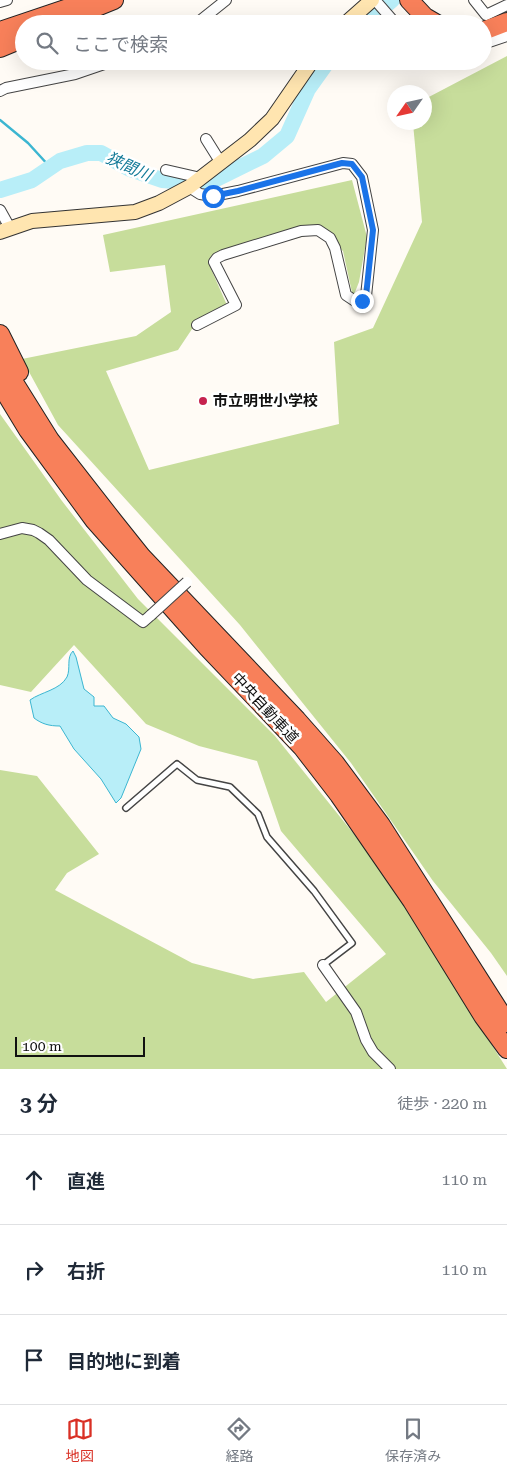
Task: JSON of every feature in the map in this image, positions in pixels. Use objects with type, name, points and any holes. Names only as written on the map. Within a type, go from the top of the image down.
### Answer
[{"type":"highway","points":[[49,15],[92,0]]},
{"type":"highway","points":[[78,15],[114,0]]},
{"type":"highway","points":[[413,4],[423,15]]},
{"type":"highway","points":[[492,28],[507,22]]},
{"type":"highway","points":[[0,32],[15,27]]},
{"type":"highway","points":[[0,48],[15,42]]},
{"type":"highway","points":[[0,334],[24,383],[69,454],[113,512],[114,522]]},
{"type":"highway","name":"中央自動車道","points":[[0,360],[50,440],[142,557],[291,713],[335,763],[381,825],[507,1023]]},
{"type":"highway","name":"中央自動車道","points":[[0,384],[5,395],[58,472],[94,520],[194,633],[302,747],[334,788],[412,900],[483,1016],[507,1049]]},
{"type":"street","points":[[0,2],[7,0]]},
{"type":"street","points":[[207,15],[226,0]]},
{"type":"street","points":[[356,15],[372,0],[388,15]]},
{"type":"street","points":[[474,0],[486,15],[507,5]]},
{"type":"street","points":[[492,41],[507,36]]},
{"type":"street","points":[[0,91],[86,70]]},
{"type":"street","points":[[0,210],[5,230],[32,221],[135,212],[159,203],[189,187],[250,140],[272,118],[306,70]]},
{"type":"street","points":[[206,140],[219,165]]},
{"type":"street","points":[[189,187],[200,194],[213,196],[342,163],[352,164],[362,177],[373,230],[366,296],[362,301],[356,301],[346,295],[335,248],[330,238],[318,230],[301,231],[223,254],[217,258],[214,262],[216,269],[236,305],[197,325]]},
{"type":"street","points":[[166,170],[200,178]]},
{"type":"street","points":[[0,534],[3,535],[22,528],[33,530],[49,540],[88,580],[143,622],[187,582]]},
{"type":"street","points":[[324,965],[356,1012],[366,1040],[373,1052],[390,1069]]},
{"type":"lane","points":[[126,808],[177,764],[198,780],[230,787],[258,814],[267,837],[314,891],[352,943],[324,965]]},
{"type":"green space","points":[[507,56],[507,976],[491,953],[433,881],[351,763],[240,625],[58,425],[22,359],[136,336],[171,312],[165,265],[110,272],[103,235],[352,180],[367,237],[359,282],[353,297],[343,251],[320,232],[208,262],[230,312],[192,329],[178,350],[106,371],[149,470],[339,424],[334,342],[373,328],[422,222],[414,130],[432,130],[432,95],[480,70],[492,70],[492,64]]},
{"type":"green space","points":[[0,414],[62,501],[138,599],[275,736],[378,864],[507,1069],[0,1069],[0,770],[37,776],[99,854],[67,873],[55,890],[192,963],[253,979],[304,972],[326,1002],[386,954],[281,831],[257,761],[199,746],[146,724],[74,645],[31,692],[0,685]]},
{"type":"water","points":[[73,651],[84,689],[94,697],[94,706],[104,706],[113,718],[126,724],[139,737],[141,749],[121,798],[116,803],[101,779],[74,749],[60,726],[52,726],[34,718],[30,700],[55,688],[64,681],[68,674],[70,657]]},
{"type":"waterway","name":"狭間川","points":[[374,15],[392,0]]},
{"type":"waterway","name":"狭間川","points":[[0,190],[32,180],[60,161],[87,153],[101,153],[130,169],[162,180],[212,181],[263,156],[287,136],[308,89],[322,70]]},
{"type":"waterway","points":[[0,120],[28,143],[50,167]]},
{"type":"place","name":"市立明世小学校","points":[[203,401]]},
{"type":"route","points":[[213,196],[342,163],[352,164],[362,177],[373,230],[366,296],[362,301]]}]
